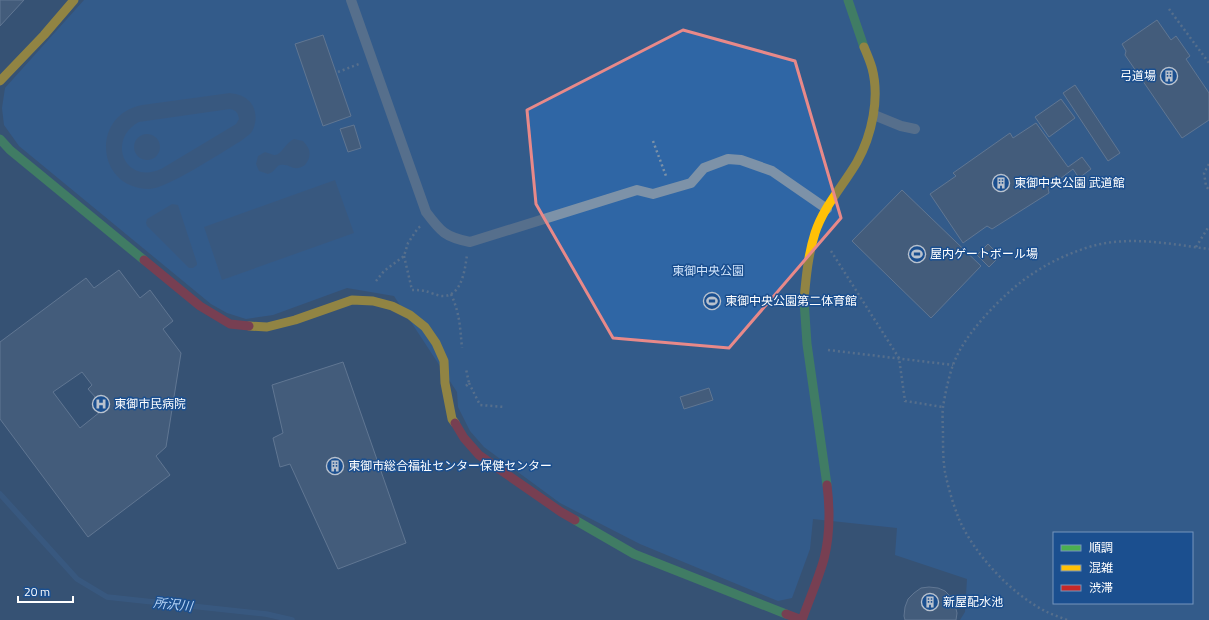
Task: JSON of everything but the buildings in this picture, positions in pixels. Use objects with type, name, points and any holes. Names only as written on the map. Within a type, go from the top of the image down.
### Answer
[{"type":"street","points":[[0,81],[44,35],[74,0]]},
{"type":"street","points":[[0,139],[10,150],[200,306],[230,324],[268,327],[295,320],[352,300],[373,301],[392,306],[410,315],[426,327],[436,343],[444,361],[445,383],[452,419],[464,438],[479,454],[561,512],[634,554],[802,620],[818,576],[825,549],[829,505],[808,347],[804,305],[807,268],[815,233],[827,209],[857,162],[870,132],[874,115],[875,98],[872,69],[848,0]]},
{"type":"lane","points":[[351,0],[426,212],[438,228],[454,239],[470,242],[637,190],[653,194],[691,183],[704,168],[728,159],[740,160],[772,171],[827,209]]},
{"type":"lane","points":[[874,115],[901,126],[915,128]]},
{"type":"lane","points":[[829,505],[840,505]]},
{"type":"path","points":[[1169,10],[1209,63]]},
{"type":"path","points":[[338,72],[360,64]]},
{"type":"path","points":[[653,141],[666,175]]},
{"type":"path","points":[[1209,164],[1204,173],[1206,186],[1209,190]]},
{"type":"path","points":[[431,219],[418,228],[408,244],[404,256],[412,290],[424,291],[442,296],[451,294],[458,288],[464,274],[470,242]]},
{"type":"path","points":[[1196,247],[1209,226]]},
{"type":"path","points":[[1067,620],[1046,612],[1024,598],[1002,580],[969,538],[959,519],[945,471],[943,408],[953,365],[964,341],[1012,288],[1033,273],[1061,257],[1091,246],[1122,241],[1156,242],[1209,249]]},
{"type":"path","points":[[828,246],[899,358],[905,401],[943,408]]},
{"type":"path","points":[[373,287],[384,271],[404,256]]},
{"type":"path","points":[[451,294],[457,307],[460,320],[462,354]]},
{"type":"path","points":[[808,347],[953,365]]},
{"type":"path","points":[[465,365],[468,383],[480,405],[504,407]]},
{"type":"path","points":[[462,390],[468,383]]},
{"type":"highlighted area","points":[[683,30],[795,61],[841,218],[729,348],[613,338],[536,204],[527,110]]},
{"type":"green space","name":"東御中央公園","points":[[84,0],[1209,0],[1209,620],[960,620],[965,612],[967,579],[895,555],[897,528],[813,519],[810,549],[792,598],[778,601],[640,544],[560,503],[484,447],[470,431],[458,407],[457,392],[394,296],[347,288],[273,315],[246,319],[227,313],[211,304],[19,146],[4,125],[2,108],[5,88]]},
{"type":"shaded area","points":[[230,93],[242,96],[251,103],[255,111],[256,120],[251,133],[241,141],[181,177],[149,189],[131,186],[118,177],[110,165],[106,151],[107,136],[114,122],[125,111],[142,105]],"holes":[[[230,109],[234,110],[239,117],[236,124],[161,169],[148,172],[138,171],[130,166],[124,158],[122,149],[123,139],[129,130],[139,122]]]},
{"type":"shaded area","points":[[147,134],[156,138],[160,147],[156,156],[147,160],[138,156],[134,147],[138,138]]},
{"type":"shaded area","points":[[294,139],[303,141],[308,147],[310,156],[305,165],[294,168],[286,165],[280,165],[268,174],[259,171],[256,164],[258,156],[265,152],[277,155]]},
{"type":"shaded area","points":[[335,180],[354,233],[222,280],[204,227]]},
{"type":"shaded area","points":[[172,204],[178,205],[197,263],[197,265],[193,268],[189,268],[147,226],[146,223],[147,219]]},
{"type":"waterway","name":"所沢川","points":[[0,494],[77,579],[107,597],[266,614],[292,620]]},
{"type":"traffic: fast","points":[[848,0],[864,47]]},
{"type":"traffic: fast","points":[[0,139],[10,150],[144,260]]},
{"type":"traffic: fast","points":[[804,300],[807,344],[827,485]]},
{"type":"traffic: fast","points":[[575,520],[634,554],[786,614]]},
{"type":"traffic: slow","points":[[0,81],[44,35],[74,0]]},
{"type":"traffic: slow","points":[[804,300],[809,258],[815,233],[823,214],[857,162],[867,140],[873,116],[875,104],[874,80],[871,65],[864,47]]},
{"type":"traffic: slow","points":[[249,326],[267,327],[295,320],[352,300],[373,301],[392,306],[410,315],[425,327],[436,343],[444,361],[445,383],[452,419],[455,423]]},
{"type":"traffic: jam","points":[[144,260],[200,306],[230,324],[249,326]]},
{"type":"traffic: jam","points":[[455,423],[464,438],[479,455],[561,512],[575,520]]},
{"type":"traffic: jam","points":[[786,614],[802,620],[822,567],[828,531],[829,503],[827,485]]},
{"type":"place","name":"弓道場","points":[[1169,76]]},
{"type":"place","name":"東御中央公園 武道館","points":[[1001,183]]},
{"type":"place","name":"屋内ゲートボール場","points":[[917,254]]},
{"type":"place","name":"東御中央公園第二体育館","points":[[712,301]]},
{"type":"place","name":"東御市民病院","points":[[101,404]]},
{"type":"place","name":"東御市総合福祉センター保健センター","points":[[335,466]]},
{"type":"place","name":"新屋配水池","points":[[930,602]]}]
